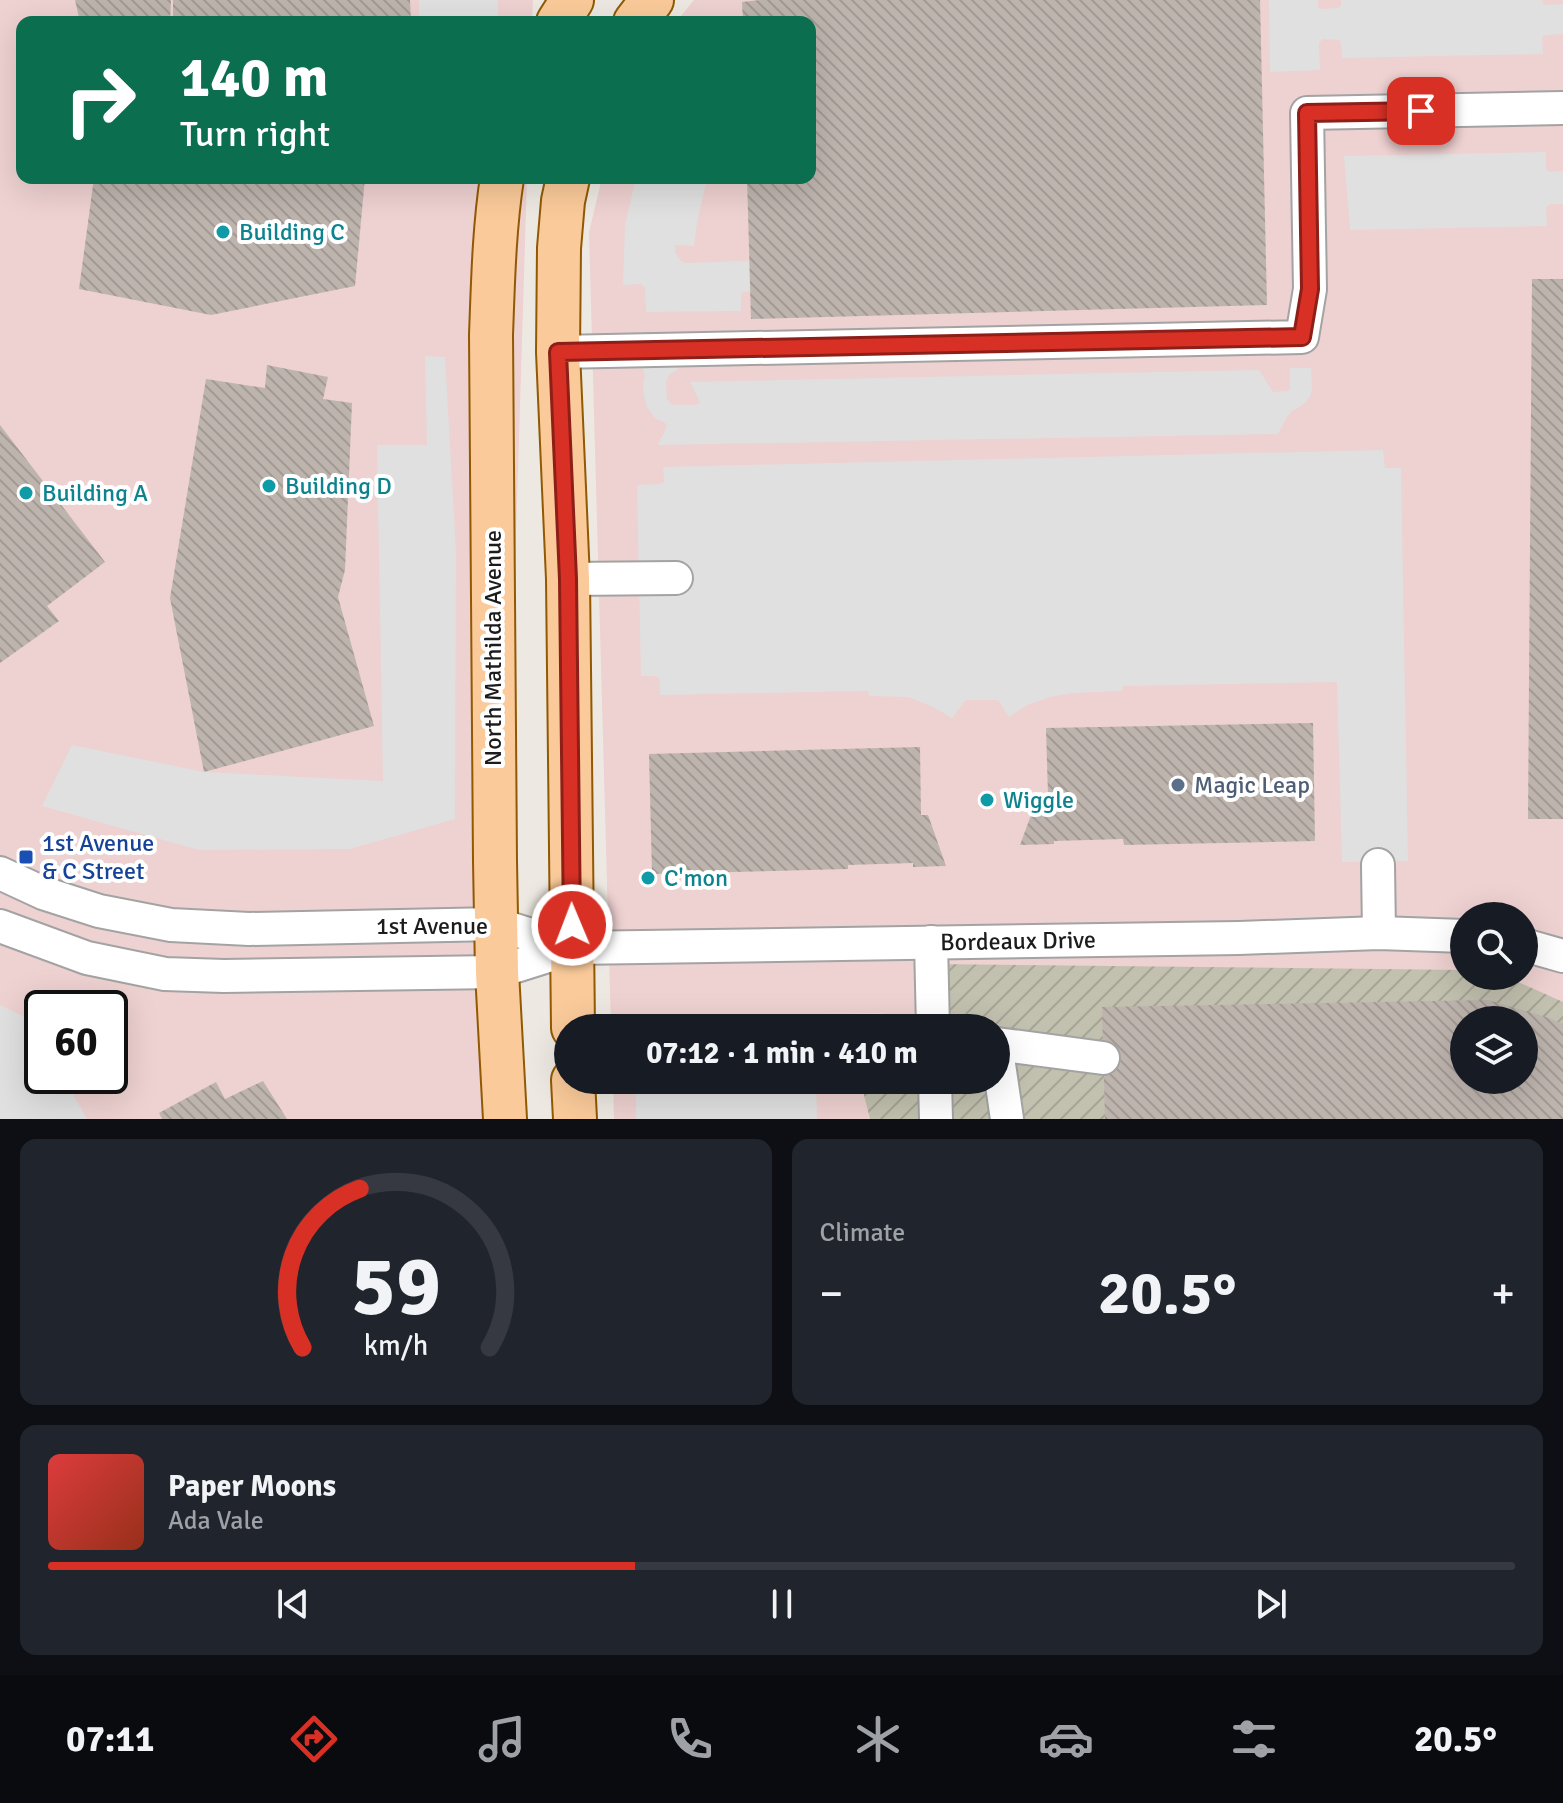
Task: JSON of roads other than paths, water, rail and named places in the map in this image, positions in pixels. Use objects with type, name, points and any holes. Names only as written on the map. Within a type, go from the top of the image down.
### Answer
[{"type":"main road","points":[[640,16],[652,0]]},
{"type":"main road","name":"North Mathilda Avenue","points":[[501,184],[491,335],[496,924],[505,1119]]},
{"type":"main road","points":[[567,184],[559,248],[558,352],[568,579],[573,1014]]},
{"type":"main road","points":[[574,1094],[575,1119]]},
{"type":"street","points":[[558,352],[1302,337],[1310,289],[1307,113],[1563,108]]},
{"type":"street","points":[[568,579],[676,578]]},
{"type":"street","points":[[1378,865],[1379,933]]},
{"type":"street","name":"1st Avenue","points":[[0,873],[43,893],[99,911],[171,925],[249,929],[496,924],[573,948]]},
{"type":"street","name":"1st Avenue","points":[[0,926],[87,958],[165,974],[497,972],[573,948]]},
{"type":"street","name":"Bordeaux Drive","points":[[573,948],[1379,933],[1450,936]]},
{"type":"street","points":[[931,942],[933,1014]]},
{"type":"street","points":[[1538,948],[1563,956]]},
{"type":"street","points":[[1010,1046],[1103,1058]]},
{"type":"street","points":[[935,1094],[936,1119]]},
{"type":"street","points":[[1003,1094],[1007,1119]]},
{"type":"place","name":"Building C","points":[[223,232]]},
{"type":"place","name":"Building D","points":[[269,486]]},
{"type":"place","name":"Building A","points":[[26,493]]},
{"type":"place","name":"Magic Leap","points":[[1178,785]]},
{"type":"place","name":"Wiggle","points":[[987,800]]},
{"type":"place","name":"1st Avenue & C Street","points":[[26,857]]},
{"type":"place","name":"C'mon","points":[[648,878]]}]
